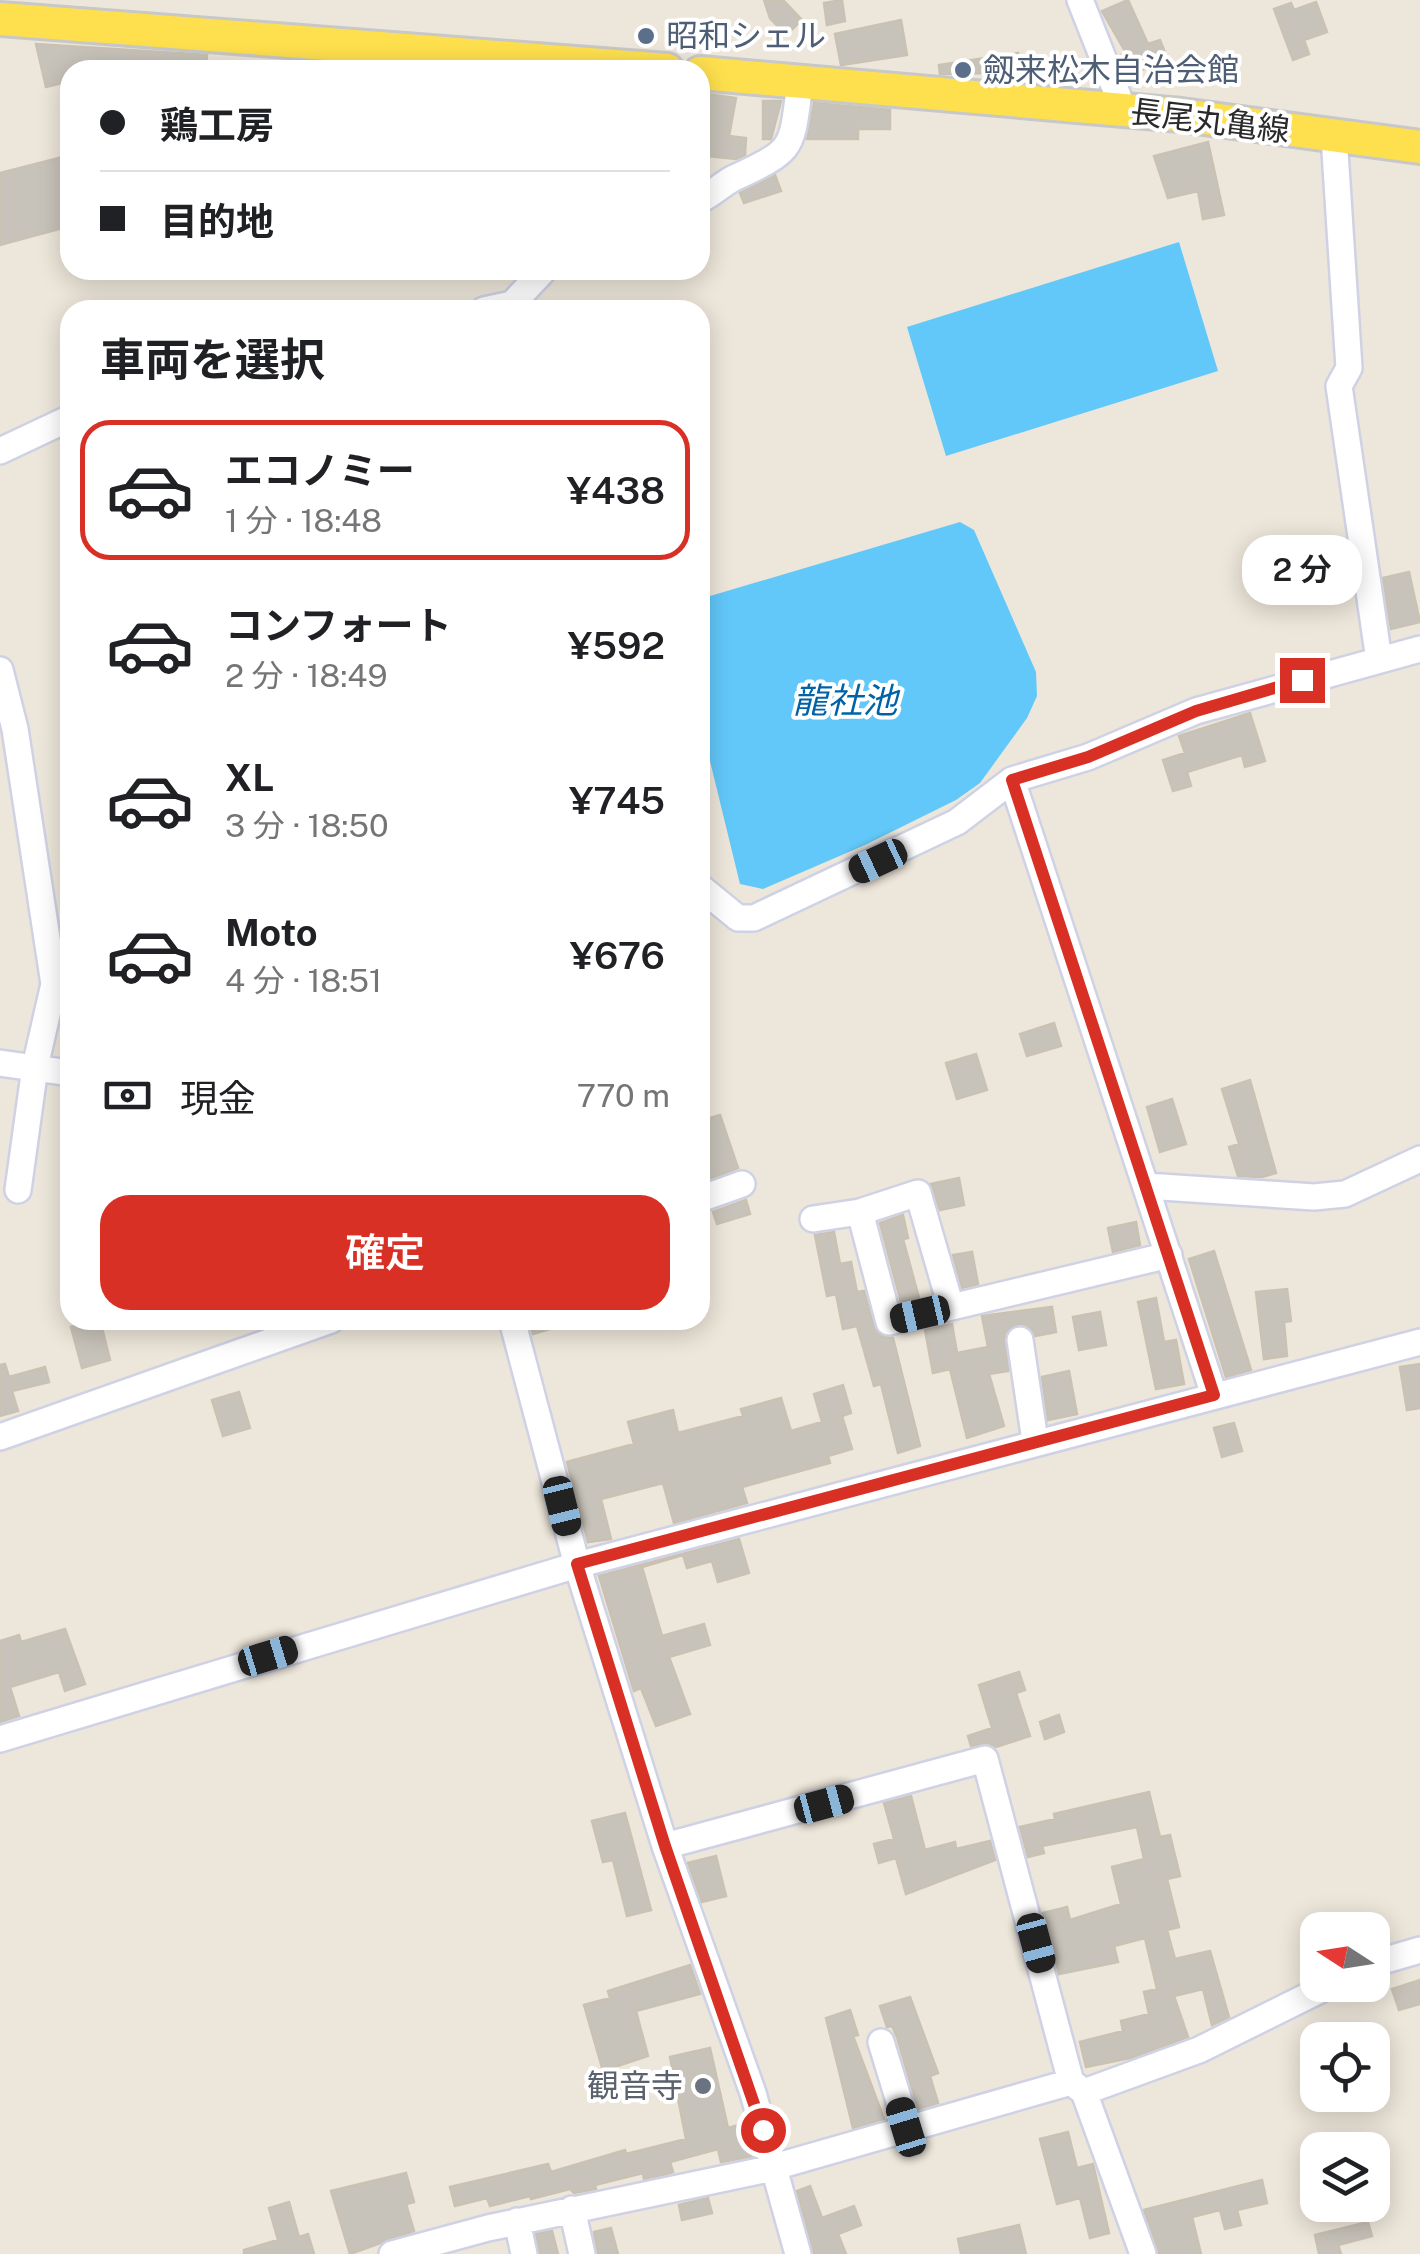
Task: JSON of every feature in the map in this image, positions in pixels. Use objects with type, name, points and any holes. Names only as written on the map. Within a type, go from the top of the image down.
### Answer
[{"type":"main road","points":[[0,19],[536,60]]},
{"type":"main road","name":"長尾丸亀線","points":[[710,74],[1124,110],[1420,147]]},
{"type":"street","points":[[1080,0],[1124,110]]},
{"type":"street","points":[[710,193],[776,160],[792,142],[800,83]]},
{"type":"street","points":[[1334,136],[1349,368],[1339,386],[1379,660]]},
{"type":"street","points":[[516,300],[535,280]]},
{"type":"street","points":[[0,451],[60,423]]},
{"type":"street","points":[[710,894],[738,918],[754,918],[957,822],[1012,780],[1088,757],[1196,711],[1420,649]]},
{"type":"street","points":[[0,670],[15,728],[54,984],[36,1068],[18,1190]]},
{"type":"street","points":[[1012,780],[1214,1395]]},
{"type":"street","points":[[0,1063],[60,1072]]},
{"type":"street","points":[[1146,1186],[1314,1197],[1345,1194],[1420,1159]]},
{"type":"street","points":[[710,1195],[742,1184]]},
{"type":"street","points":[[813,1220],[860,1212],[918,1192],[951,1307]]},
{"type":"street","points":[[860,1212],[889,1322],[1169,1255]]},
{"type":"street","points":[[0,1437],[303,1330]]},
{"type":"street","points":[[515,1330],[577,1564],[665,1846],[774,2166],[798,2254]]},
{"type":"street","points":[[1020,1340],[1036,1441]]},
{"type":"street","points":[[0,1739],[577,1564],[1420,1342]]},
{"type":"street","points":[[665,1846],[985,1760],[1078,2087],[1143,2254]]},
{"type":"street","points":[[1390,1959],[1420,1950]]},
{"type":"street","points":[[392,2254],[572,2209],[774,2166],[906,2127],[1078,2087],[1199,2050],[1300,2000]]},
{"type":"street","points":[[881,2042],[906,2127]]},
{"type":"street","points":[[572,2209],[582,2254]]},
{"type":"street","points":[[517,2222],[524,2254]]},
{"type":"water","points":[[1179,242],[1218,371],[946,456],[907,327]]},
{"type":"water","name":"龍社池","points":[[960,522],[974,530],[1036,672],[1037,696],[1027,718],[980,783],[956,800],[763,889],[740,884],[710,761],[710,596]]},
{"type":"building","points":[[764,0],[783,0],[802,20],[786,35],[770,18]]},
{"type":"building","points":[[842,0],[845,21],[827,25],[824,3]]},
{"type":"building","points":[[1128,0],[1148,44],[1160,40],[1168,60],[1129,75],[1121,55],[1126,53],[1102,11]]},
{"type":"building","points":[[1316,2],[1327,32],[1304,40],[1309,54],[1293,60],[1274,9],[1291,3],[1294,10]]},
{"type":"building","points":[[901,20],[907,55],[841,65],[835,34]]},
{"type":"building","points":[[36,44],[207,55],[207,60],[60,60],[60,84],[46,87]]},
{"type":"building","points":[[1018,53],[1022,81],[997,79],[996,73],[940,74],[939,65]]},
{"type":"building","points":[[710,94],[736,98],[729,136],[746,138],[745,155],[736,159],[710,156]]},
{"type":"building","points":[[763,101],[781,101],[771,139],[763,139]]},
{"type":"building","points":[[814,103],[890,110],[890,129],[858,129],[858,139],[807,139]]},
{"type":"building","points":[[1208,142],[1224,215],[1203,219],[1198,191],[1168,198],[1154,156]]},
{"type":"building","points":[[60,158],[60,229],[0,245],[0,173]]},
{"type":"building","points":[[775,175],[781,191],[744,203],[740,193]]},
{"type":"building","points":[[1409,572],[1420,622],[1391,629],[1383,578]]},
{"type":"building","points":[[1250,713],[1265,761],[1245,767],[1242,755],[1187,772],[1191,786],[1173,791],[1163,760],[1185,753],[1179,736]]},
{"type":"building","points":[[1054,1023],[1061,1046],[1027,1056],[1020,1034]]},
{"type":"building","points":[[976,1054],[987,1090],[957,1099],[946,1063]]},
{"type":"building","points":[[1250,1080],[1276,1173],[1262,1177],[1238,1176],[1229,1147],[1239,1144],[1222,1089]]},
{"type":"building","points":[[1172,1099],[1186,1144],[1160,1152],[1147,1107]]},
{"type":"building","points":[[720,1115],[738,1168],[710,1179],[710,1118]]},
{"type":"building","points":[[959,1178],[964,1205],[940,1210],[931,1184]]},
{"type":"building","points":[[746,1200],[750,1214],[717,1224],[713,1212]]},
{"type":"building","points":[[903,1215],[908,1238],[903,1239],[919,1298],[901,1302],[880,1223]]},
{"type":"building","points":[[1136,1222],[1140,1245],[1113,1252],[1108,1228]]},
{"type":"building","points":[[834,1232],[840,1264],[851,1262],[857,1292],[864,1291],[874,1327],[884,1337],[893,1338],[920,1446],[898,1453],[881,1384],[874,1386],[857,1326],[843,1329],[836,1294],[827,1296],[815,1235]]},
{"type":"building","points":[[1214,1251],[1251,1370],[1226,1377],[1189,1259]]},
{"type":"building","points":[[972,1252],[978,1284],[962,1288],[953,1255]]},
{"type":"building","points":[[1287,1289],[1291,1321],[1284,1322],[1287,1356],[1264,1359],[1256,1292]]},
{"type":"building","points":[[1156,1298],[1164,1342],[1176,1340],[1184,1384],[1156,1389],[1138,1302]]},
{"type":"building","points":[[1052,1307],[1056,1332],[1035,1336],[1027,1325],[1019,1324],[1005,1333],[1008,1371],[989,1374],[1004,1426],[967,1438],[950,1369],[933,1373],[925,1330],[952,1324],[957,1353],[988,1347],[982,1316]]},
{"type":"building","points":[[1100,1312],[1106,1345],[1079,1350],[1073,1317]]},
{"type":"building","points":[[72,1330],[102,1330],[110,1360],[82,1368]]},
{"type":"building","points":[[5,1364],[9,1377],[45,1367],[49,1382],[12,1391],[18,1411],[0,1416],[0,1365]]},
{"type":"building","points":[[1420,1364],[1420,1408],[1407,1410],[1400,1367]]},
{"type":"building","points":[[1069,1371],[1077,1414],[1048,1420],[1042,1377]]},
{"type":"building","points":[[843,1385],[851,1413],[842,1416],[852,1449],[828,1456],[830,1463],[742,1487],[747,1503],[674,1523],[663,1483],[601,1499],[611,1539],[588,1542],[567,1462],[634,1444],[628,1422],[673,1410],[678,1433],[743,1416],[741,1409],[781,1398],[791,1431],[822,1422],[814,1394]]},
{"type":"building","points":[[239,1392],[250,1428],[223,1436],[212,1400]]},
{"type":"building","points":[[1234,1423],[1242,1451],[1222,1457],[1214,1428]]},
{"type":"building","points":[[739,1539],[749,1573],[718,1582],[712,1561],[687,1568],[683,1555],[642,1567],[662,1636],[704,1624],[710,1645],[669,1657],[690,1714],[656,1726],[641,1688],[634,1691],[599,1576]]},
{"type":"building","points":[[65,1629],[85,1684],[65,1691],[59,1672],[10,1687],[19,1716],[0,1722],[0,1641],[19,1635],[21,1642]]},
{"type":"building","points":[[1019,1672],[1025,1690],[1016,1693],[1030,1736],[996,1747],[988,1743],[971,1746],[968,1736],[992,1728],[979,1685]]},
{"type":"building","points":[[1059,1715],[1064,1732],[1045,1739],[1040,1722]]},
{"type":"building","points":[[1149,1792],[1160,1837],[1170,1835],[1180,1876],[1167,1879],[1179,1927],[1167,1930],[1175,1959],[1210,1951],[1229,2017],[1212,2025],[1203,1989],[1174,1996],[1188,2037],[1130,2058],[1086,2067],[1080,2042],[1123,2031],[1121,2021],[1149,2014],[1144,1992],[1157,1989],[1145,1938],[1114,1946],[1118,1962],[1059,1974],[1043,1913],[1067,1907],[1070,1920],[1121,1904],[1112,1867],[1144,1859],[1137,1827],[1042,1846],[1044,1853],[1028,1857],[1020,1827],[1055,1819],[1054,1814]]},
{"type":"building","points":[[911,1796],[925,1850],[955,1842],[956,1849],[990,1841],[995,1860],[906,1894],[896,1858],[879,1863],[874,1844],[894,1839],[884,1803]]},
{"type":"building","points":[[625,1813],[651,1910],[627,1916],[613,1860],[603,1862],[592,1821]]},
{"type":"building","points":[[716,1856],[726,1896],[702,1902],[688,1863]]},
{"type":"building","points":[[690,1965],[700,1994],[636,2011],[648,2056],[603,2071],[584,2005],[610,1998],[608,1991]]},
{"type":"building","points":[[1420,1980],[1420,2004],[1399,2010],[1392,1989]]},
{"type":"building","points":[[910,1997],[938,2073],[930,2076],[938,2103],[918,2109],[897,2037],[892,2026],[887,2027],[880,2006]]},
{"type":"building","points":[[850,2010],[858,2035],[853,2036],[884,2119],[853,2128],[826,2018]]},
{"type":"building","points":[[710,2048],[728,2128],[745,2123],[754,2156],[721,2162],[718,2149],[670,2162],[673,2172],[644,2179],[643,2173],[574,2193],[570,2189],[490,2206],[487,2198],[455,2206],[450,2187],[548,2164],[551,2172],[625,2150],[626,2154],[686,2139],[670,2057]]},
{"type":"building","points":[[1068,2132],[1077,2168],[1093,2164],[1109,2233],[1090,2238],[1080,2198],[1057,2204],[1040,2139]]},
{"type":"building","points":[[406,2173],[414,2202],[406,2204],[414,2231],[350,2254],[331,2191]]},
{"type":"building","points":[[1262,2180],[1267,2203],[1237,2210],[1241,2225],[1225,2229],[1220,2210],[1192,2217],[1201,2254],[1159,2254],[1144,2210]]},
{"type":"building","points":[[810,2186],[822,2218],[854,2206],[861,2225],[838,2234],[846,2254],[814,2254],[797,2191]]},
{"type":"building","points":[[708,2198],[712,2213],[682,2220],[679,2205]]},
{"type":"building","points":[[289,2202],[299,2237],[308,2234],[314,2254],[244,2254],[244,2250],[278,2240],[269,2208]]},
{"type":"building","points":[[1368,2222],[1372,2236],[1338,2245],[1341,2254],[1319,2254],[1315,2235]]},
{"type":"building","points":[[1019,2225],[1026,2254],[961,2254],[958,2239]]},
{"type":"building","points":[[611,2228],[618,2254],[598,2254],[594,2232]]},
{"type":"building","points":[[552,2231],[558,2254],[540,2254],[536,2234]]},
{"type":"place","name":"昭和シェル","points":[[646,36]]},
{"type":"place","name":"劔来松木自治会館","points":[[963,70]]},
{"type":"place","name":"観音寺","points":[[703,2086]]},
{"type":"route","points":[[763,2130],[665,1846],[577,1564],[1214,1395],[1012,780],[1088,757],[1196,711],[1302,680]]}]
